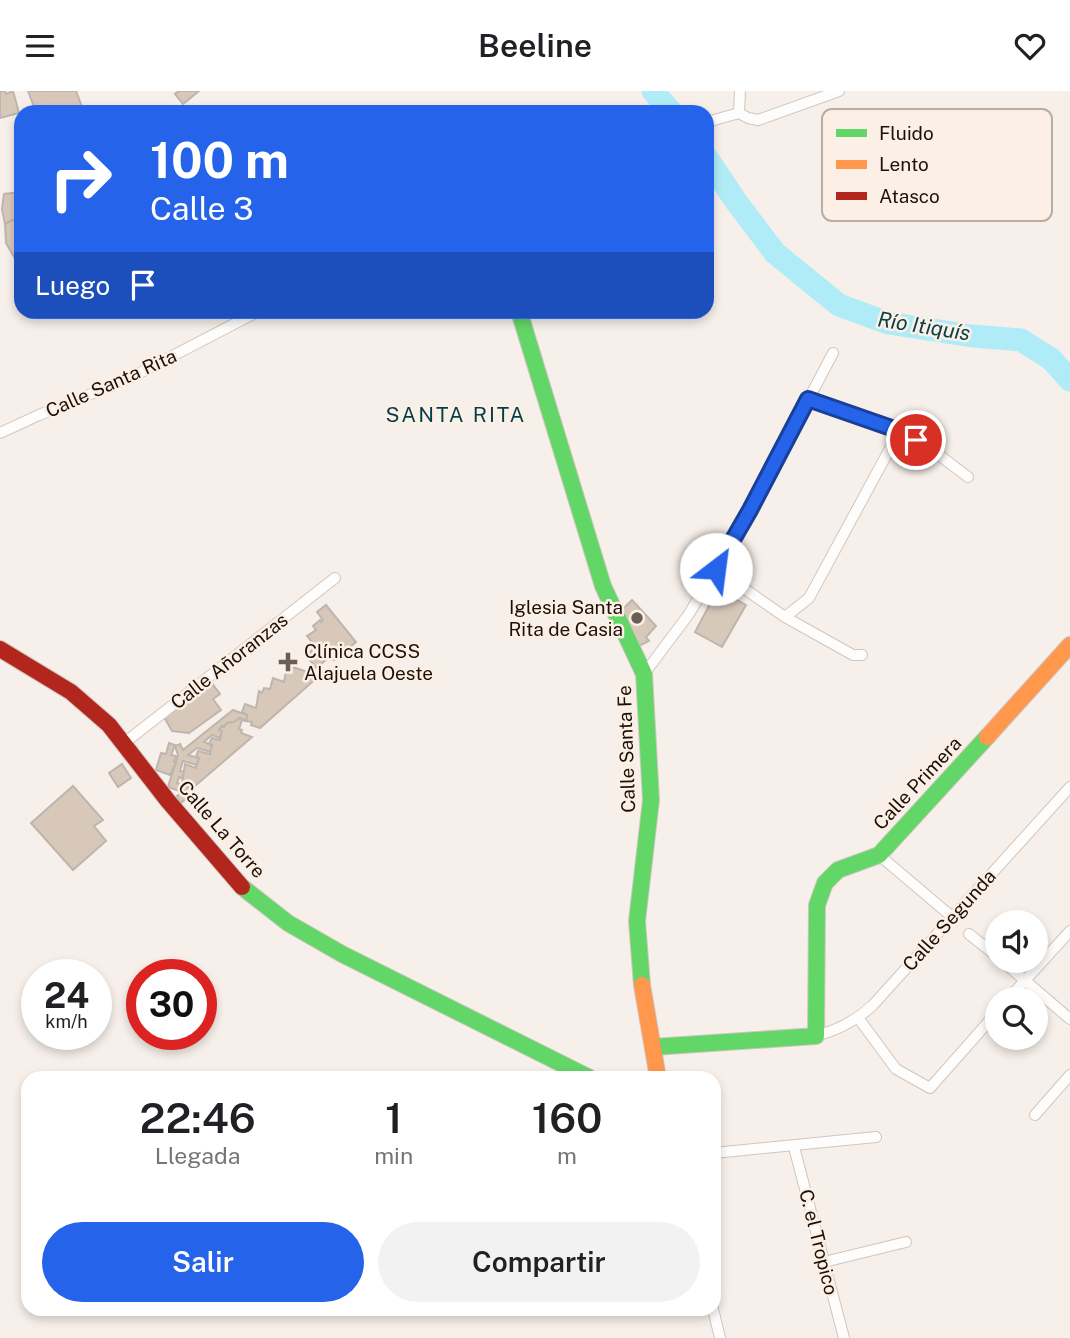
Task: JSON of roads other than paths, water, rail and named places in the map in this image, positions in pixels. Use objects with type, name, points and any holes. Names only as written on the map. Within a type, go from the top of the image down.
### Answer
[{"type":"street","points":[[739,113],[740,91]]},
{"type":"street","points":[[714,119],[739,113],[758,120],[839,91]]},
{"type":"street","name":"Calle Santa Rita","points":[[0,433],[128,379],[244,319]]},
{"type":"street","name":"Calle Santa Fe","points":[[521,319],[603,586],[644,674],[652,800],[637,921],[642,984],[656,1071]]},
{"type":"street","points":[[644,674],[689,614],[716,569],[833,353]]},
{"type":"street","points":[[808,399],[900,431],[931,449],[968,477]]},
{"type":"street","points":[[785,617],[809,598],[900,431]]},
{"type":"street","points":[[716,569],[785,617],[853,656],[862,655]]},
{"type":"street","name":"Calle Añoranzas","points":[[123,744],[335,578]]},
{"type":"street","name":"Calle Primera","points":[[816,1036],[817,905],[825,883],[838,870],[879,855],[1070,645]]},
{"type":"street","name":"Calle La Torre","points":[[0,649],[71,692],[108,725],[238,884],[288,923],[342,954],[576,1071]]},
{"type":"street","name":"Calle Segunda","points":[[816,1036],[859,1019],[1070,787]]},
{"type":"street","points":[[879,855],[951,916]]},
{"type":"street","points":[[1019,987],[1070,932]]},
{"type":"street","points":[[969,934],[985,947]]},
{"type":"street","points":[[1017,973],[1070,1019]]},
{"type":"street","points":[[859,1019],[896,1069],[930,1088],[985,1026]]},
{"type":"street","points":[[653,1047],[816,1036]]},
{"type":"street","points":[[1035,1115],[1070,1075]]},
{"type":"street","points":[[721,1152],[877,1137]]},
{"type":"street","name":"C. el Tropico","points":[[794,1147],[844,1338]]},
{"type":"street","points":[[824,1262],[906,1242]]},
{"type":"street","points":[[715,1316],[720,1338]]},
{"type":"waterway","name":"Río Itiquís","points":[[653,91],[665,105]]},
{"type":"waterway","name":"Río Itiquís","points":[[714,168],[775,253],[839,305],[888,323],[972,336],[1021,340],[1051,359],[1070,380]]},
{"type":"place","name":"Iglesia Santa Rita de Casia","points":[[637,618]]},
{"type":"place","name":"Clínica CCSS Alajuela Oeste","points":[[288,662]]},
{"type":"district","name":"SANTA RITA","points":[[456,414]]}]
